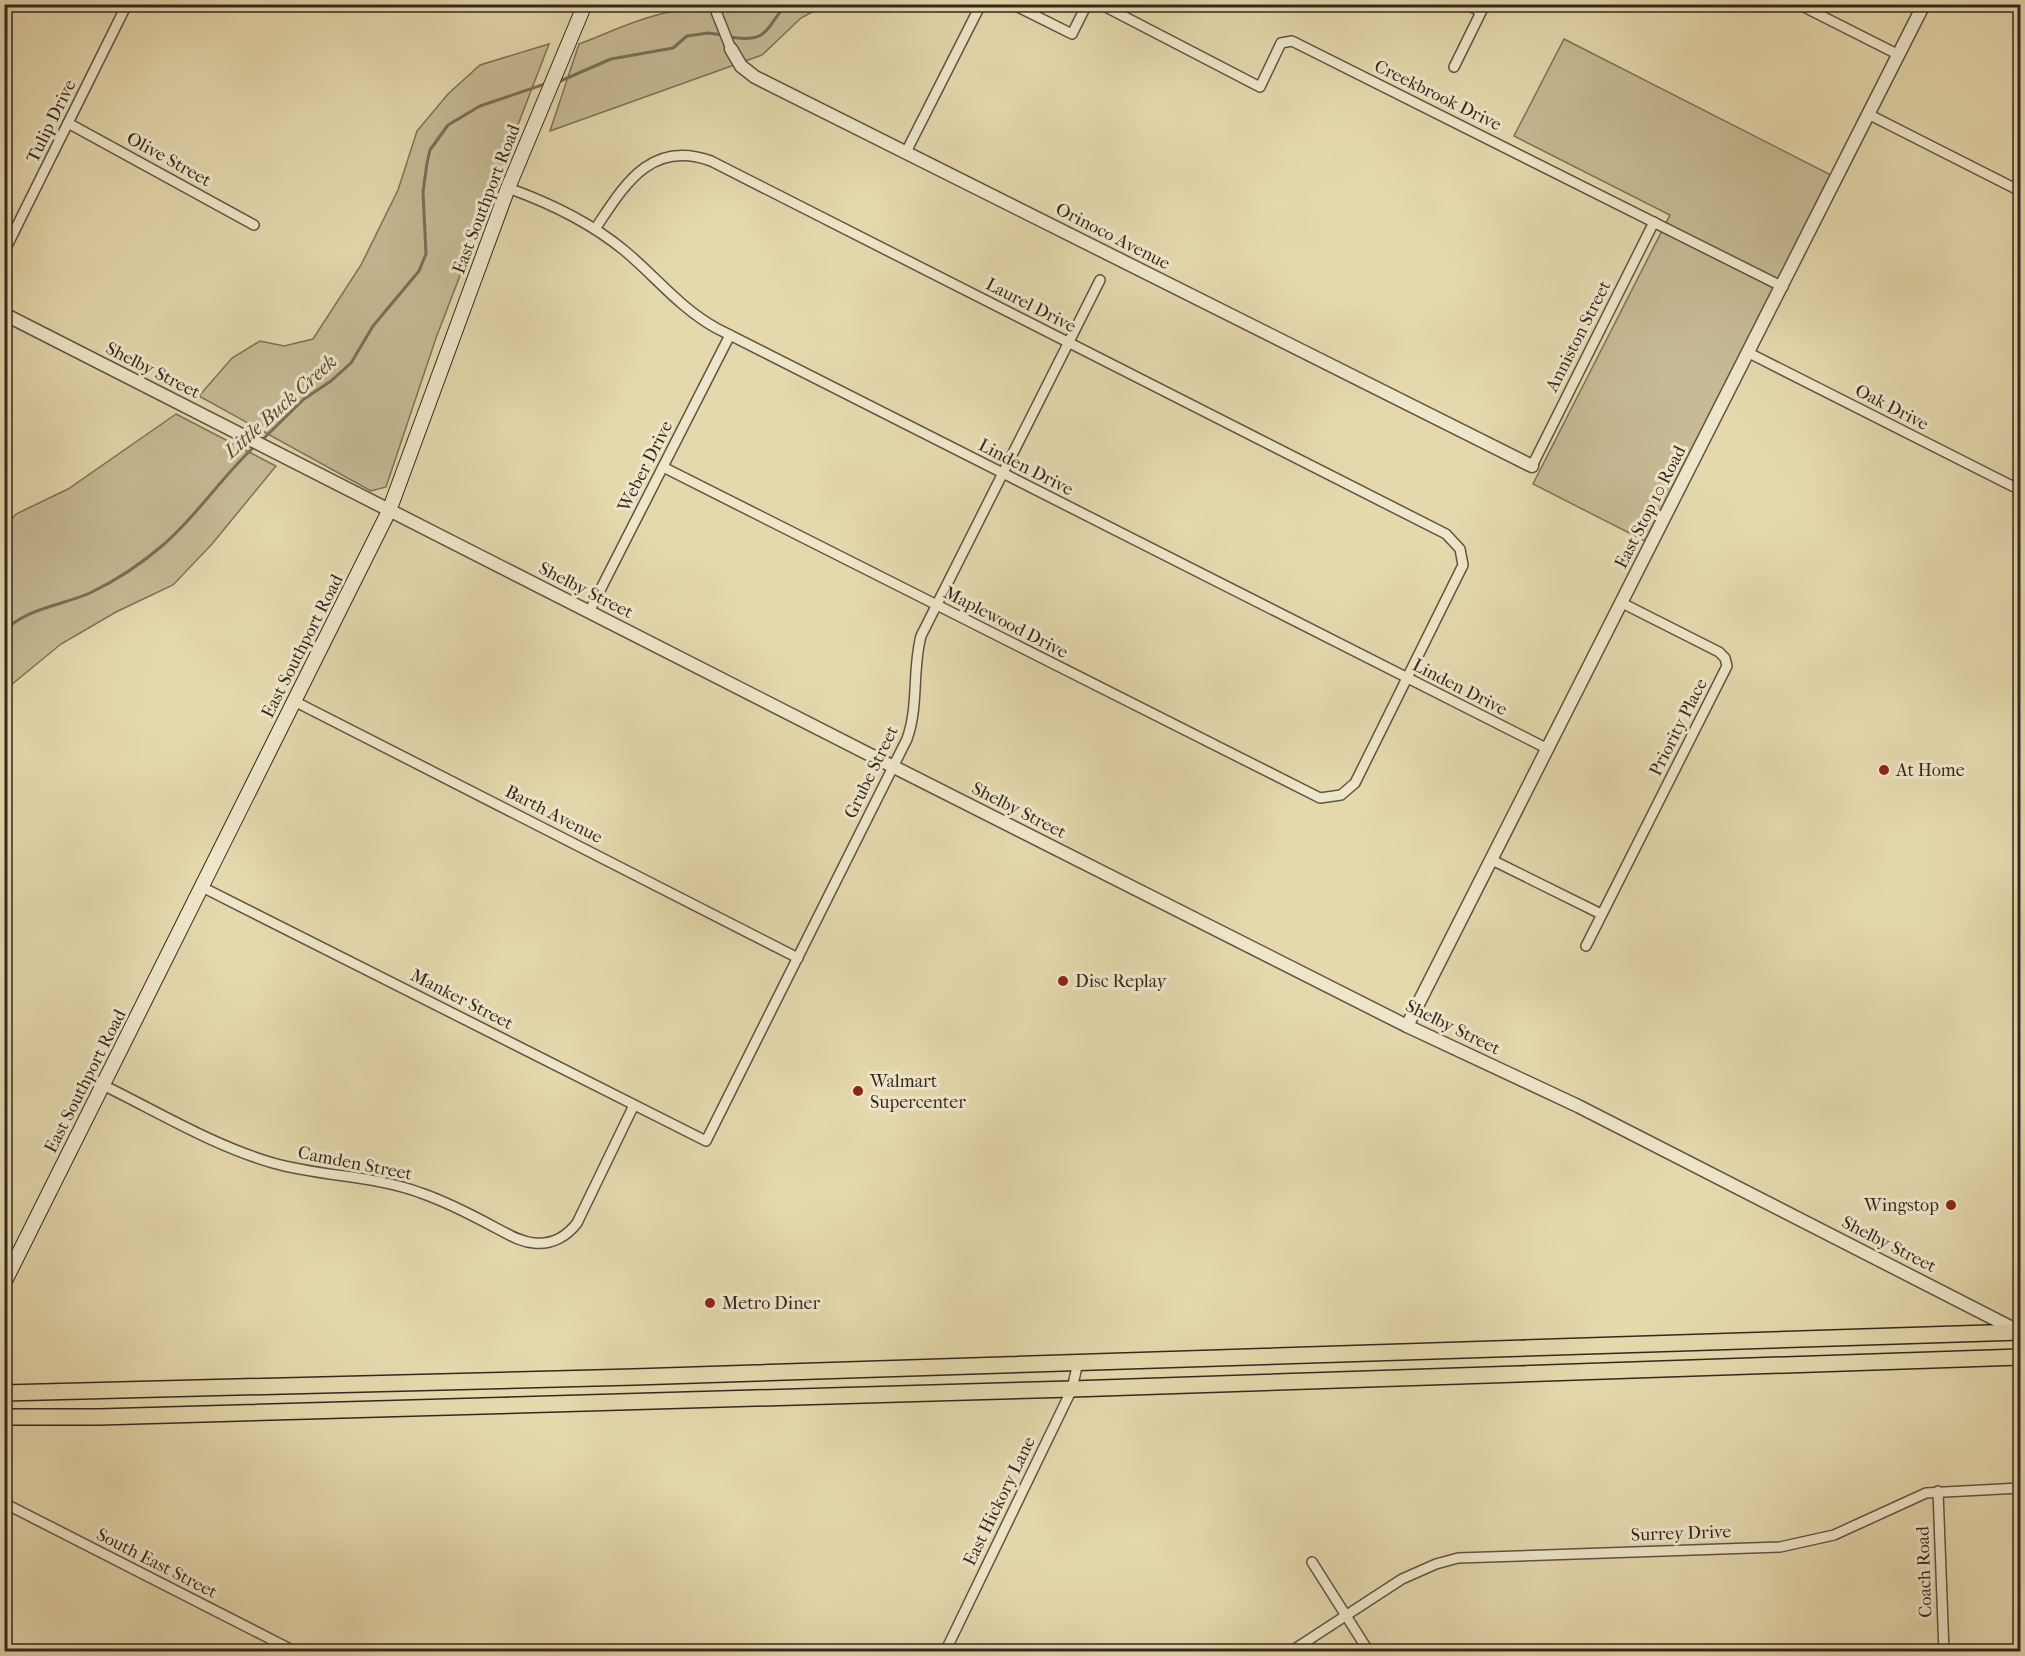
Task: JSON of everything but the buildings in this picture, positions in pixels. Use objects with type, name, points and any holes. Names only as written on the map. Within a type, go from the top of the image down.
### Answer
[{"type":"main road","name":"East Southport Road","points":[[4,1283],[389,511],[508,188],[585,4]]},
{"type":"main road","points":[[4,1393],[634,1377],[2020,1332]]},
{"type":"main road","points":[[4,1417],[99,1417],[498,1403],[1072,1389],[2020,1357]]},
{"type":"street","name":"Tulip Drive","points":[[4,252],[127,4]]},
{"type":"street","points":[[906,152],[981,4]]},
{"type":"street","points":[[1012,4],[1072,34],[1087,4]]},
{"type":"street","name":"Creekbrook Drive","points":[[1100,4],[1260,87],[1281,43],[1292,41],[1783,287]]},
{"type":"street","points":[[1455,68],[1483,8],[1466,4]]},
{"type":"street","points":[[1798,4],[1899,55]]},
{"type":"street","name":"East Stop 10 Road","points":[[1407,1026],[1783,287],[1924,4]]},
{"type":"street","name":"Orinoco Avenue","points":[[715,8],[731,50],[741,66],[755,77],[1532,466]]},
{"type":"street","points":[[1870,115],[2020,191]]},
{"type":"street","name":"Olive Street","points":[[68,123],[254,225]]},
{"type":"street","name":"Laurel Drive","points":[[595,229],[628,181],[638,171],[670,157],[702,158],[1446,534],[1456,543],[1462,554],[1461,573],[1408,679]]},
{"type":"street","name":"Linden Drive","points":[[508,188],[558,208],[595,229],[638,262],[681,305],[730,335],[1548,750]]},
{"type":"street","name":"Anniston Street","points":[[1532,466],[1654,222]]},
{"type":"street","name":"Grube Street","points":[[706,1142],[912,726],[916,700],[917,650],[936,605],[1100,280]]},
{"type":"street","name":"Shelby Street","points":[[4,314],[892,766],[1407,1026],[1578,1106],[2020,1332]]},
{"type":"street","name":"Weber Drive","points":[[589,612],[730,335]]},
{"type":"street","name":"Oak Drive","points":[[1749,353],[2020,490]]},
{"type":"street","name":"Maplewood Drive","points":[[663,467],[1314,796],[1336,797],[1346,793],[1355,783],[1408,679]]},
{"type":"street","name":"Priority Place","points":[[1586,946],[1727,666],[1725,658],[1719,652],[1622,603]]},
{"type":"street","name":"Barth Avenue","points":[[294,701],[798,958]]},
{"type":"street","points":[[1492,860],[1601,914]]},
{"type":"street","name":"Manker Street","points":[[202,887],[706,1142]]},
{"type":"street","name":"Camden Street","points":[[103,1085],[206,1136],[255,1157],[295,1168],[372,1180],[409,1189],[439,1200],[519,1239],[537,1244],[556,1241],[568,1233],[577,1222],[634,1105]]},
{"type":"street","name":"East Hickory Lane","points":[[945,1652],[1072,1389],[1078,1362]]},
{"type":"street","name":"Surrey Drive","points":[[1290,1652],[1410,1575],[1458,1558],[1794,1545],[1834,1535],[1911,1498],[1938,1491],[2020,1488]]},
{"type":"street","name":"Coach Road","points":[[1938,1491],[1944,1652]]},
{"type":"street","name":"South East Street","points":[[4,1503],[296,1652]]},
{"type":"street","points":[[1312,1562],[1369,1652]]},
{"type":"shaded area","points":[[706,5],[825,5],[801,18],[762,55],[550,131],[579,44],[657,15],[689,10],[703,12]]},
{"type":"shaded area","points":[[1564,39],[1831,175],[1645,541],[1533,484],[1670,215],[1514,136]]},
{"type":"shaded area","points":[[549,44],[436,338],[386,487],[371,491],[199,396],[232,358],[260,341],[284,346],[313,339],[361,265],[398,190],[417,131],[448,94],[480,65]]},
{"type":"shaded area","points":[[176,414],[276,466],[212,544],[173,585],[116,612],[61,644],[5,690],[5,526],[16,514],[68,489]]},
{"type":"waterway","name":"Little Buck Creek","points":[[730,37],[753,38],[761,35],[787,4]]},
{"type":"waterway","name":"Little Buck Creek","points":[[558,82],[611,59],[673,48],[687,36],[708,33],[723,35]]},
{"type":"waterway","name":"Little Buck Creek","points":[[261,441],[304,399],[331,381],[351,363],[373,326],[419,271],[426,254],[423,192],[427,163],[430,150],[448,125],[480,106],[545,84]]},
{"type":"waterway","name":"Little Buck Creek","points":[[4,632],[12,624],[32,613],[100,588],[146,559],[175,534],[256,445]]},
{"type":"place","name":"At Home","points":[[1884,770]]},
{"type":"place","name":"Disc Replay","points":[[1063,981]]},
{"type":"place","name":"Walmart Supercenter","points":[[858,1091]]},
{"type":"place","name":"Wingstop","points":[[1951,1205]]},
{"type":"place","name":"Metro Diner","points":[[710,1303]]}]
